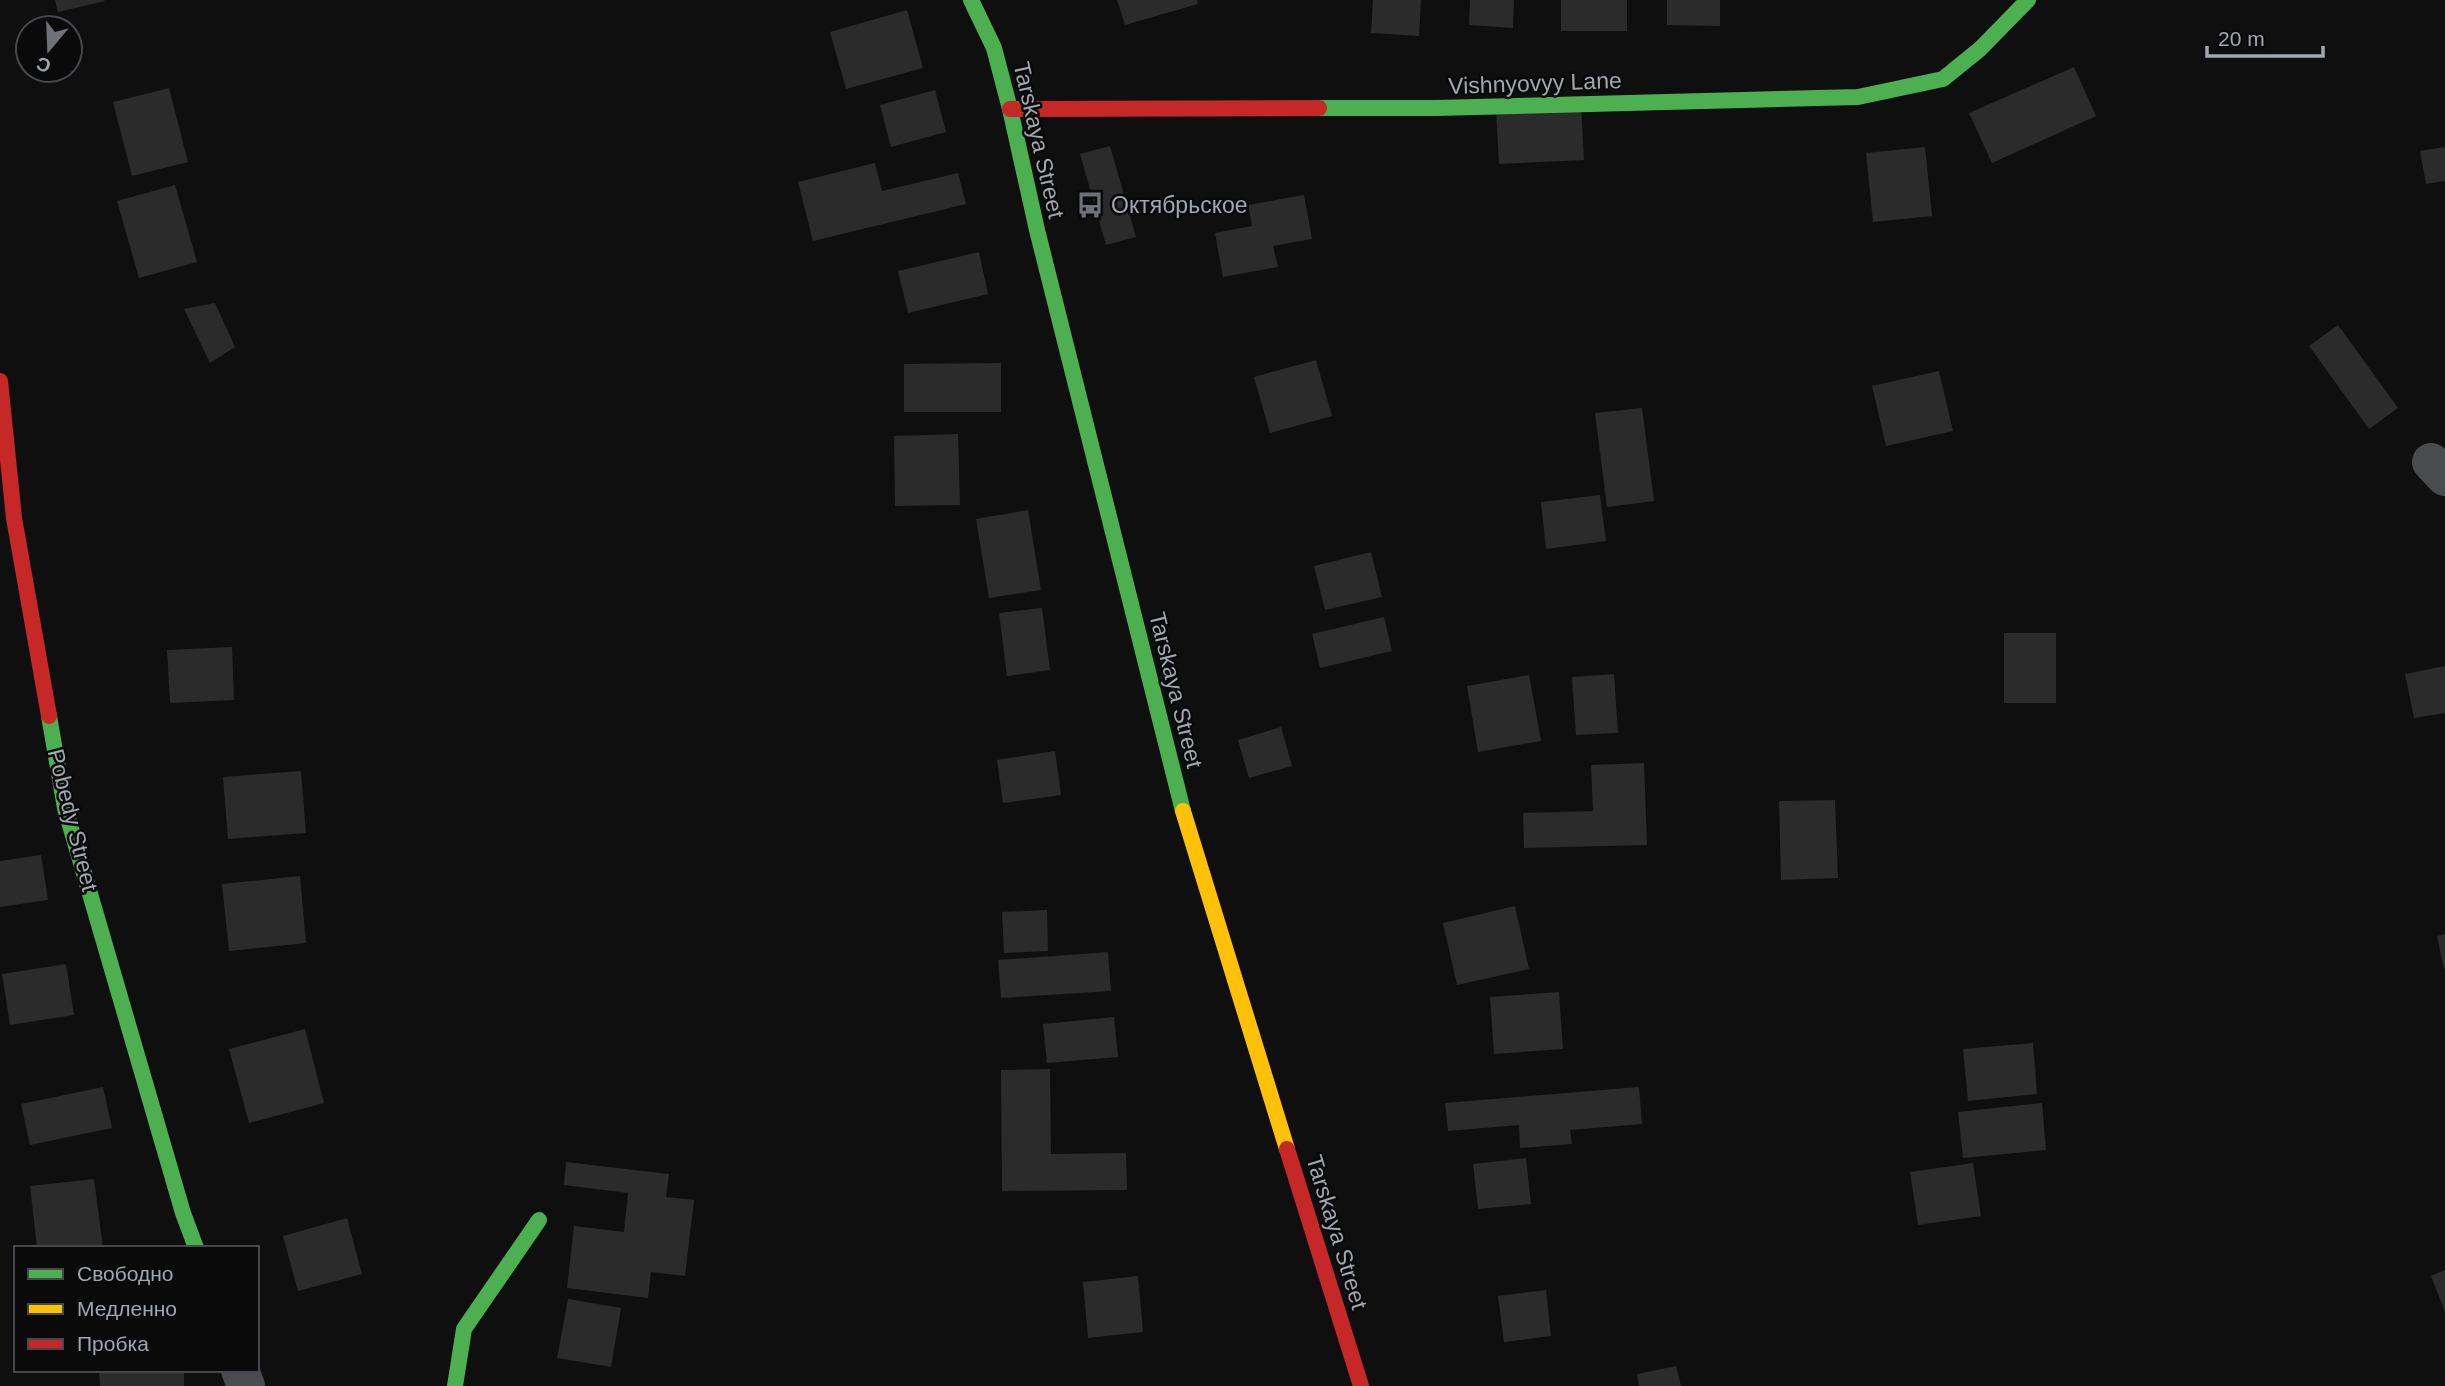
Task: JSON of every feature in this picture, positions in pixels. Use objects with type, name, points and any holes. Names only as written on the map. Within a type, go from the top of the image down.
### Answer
[{"type":"street","name":"Tarskaya Street","points":[[971,0],[994,48],[1010,108],[1037,230],[1190,838],[1361,1386]]},
{"type":"street","name":"Vishnyovyy Lane","points":[[1010,108],[1436,108],[1858,97],[1943,79],[1980,50],[2028,0]]},
{"type":"street","name":"Pobedy Street","points":[[0,381],[14,518],[65,808],[179,1200],[195,1246]]},
{"type":"street","points":[[455,1386],[464,1329],[539,1220]]},
{"type":"building","points":[[55,0],[104,0],[105,1],[58,12]]},
{"type":"building","points":[[1117,0],[1197,0],[1198,4],[1125,25]]},
{"type":"building","points":[[1373,0],[1421,0],[1419,36],[1371,33]]},
{"type":"building","points":[[1470,0],[1514,0],[1513,28],[1469,25]]},
{"type":"building","points":[[1561,0],[1627,0],[1627,31],[1561,31]]},
{"type":"building","points":[[1667,0],[1720,0],[1720,26],[1667,25]]},
{"type":"building","points":[[907,10],[923,68],[846,89],[830,32]]},
{"type":"building","points":[[2074,67],[2096,116],[1992,163],[1969,113]]},
{"type":"building","points":[[169,88],[188,162],[132,176],[113,102]]},
{"type":"building","points":[[935,90],[946,132],[891,147],[880,105]]},
{"type":"building","points":[[1581,106],[1584,160],[1499,164],[1496,109]]},
{"type":"building","points":[[1110,146],[1136,237],[1106,245],[1080,154]]},
{"type":"building","points":[[1925,147],[1932,216],[1873,222],[1866,153]]},
{"type":"building","points":[[2445,147],[2445,181],[2426,184],[2420,151]]},
{"type":"building","points":[[875,163],[882,191],[958,173],[966,204],[813,241],[798,182]]},
{"type":"building","points":[[175,185],[197,262],[139,278],[117,201]]},
{"type":"building","points":[[1304,195],[1312,239],[1273,246],[1278,267],[1223,277],[1215,233],[1252,226],[1248,205]]},
{"type":"building","points":[[979,252],[988,294],[908,313],[898,271]]},
{"type":"building","points":[[215,303],[235,347],[210,363],[184,309]]},
{"type":"building","points":[[2338,325],[2398,408],[2369,429],[2309,346]]},
{"type":"building","points":[[1316,360],[1332,416],[1270,433],[1254,377]]},
{"type":"building","points":[[1001,363],[1001,412],[904,412],[904,364]]},
{"type":"building","points":[[1939,371],[1953,431],[1886,446],[1872,386]]},
{"type":"building","points":[[1642,408],[1654,501],[1607,507],[1595,413]]},
{"type":"building","points":[[958,434],[960,505],[895,506],[894,436]]},
{"type":"building","points":[[1600,495],[1606,541],[1546,549],[1541,502]]},
{"type":"building","points":[[1028,510],[1041,590],[989,598],[976,519]]},
{"type":"building","points":[[1371,552],[1382,597],[1325,610],[1314,566]]},
{"type":"building","points":[[1042,608],[1050,670],[1007,676],[999,613]]},
{"type":"building","points":[[1384,617],[1392,651],[1320,668],[1312,634]]},
{"type":"building","points":[[2004,633],[2056,633],[2056,703],[2004,703]]},
{"type":"building","points":[[232,647],[234,700],[170,703],[167,650]]},
{"type":"building","points":[[2445,666],[2445,713],[2414,718],[2405,674]]},
{"type":"building","points":[[1614,674],[1618,733],[1576,735],[1572,677]]},
{"type":"building","points":[[1529,675],[1541,741],[1478,752],[1467,686]]},
{"type":"building","points":[[1281,727],[1292,766],[1249,778],[1238,740]]},
{"type":"building","points":[[1055,751],[1061,795],[1003,803],[997,760]]},
{"type":"building","points":[[1644,763],[1647,845],[1524,848],[1523,813],[1593,811],[1591,765]]},
{"type":"building","points":[[301,771],[306,833],[228,839],[223,777]]},
{"type":"building","points":[[1835,800],[1838,878],[1781,880],[1779,801]]},
{"type":"building","points":[[41,855],[48,900],[0,907],[0,861]]},
{"type":"building","points":[[300,876],[306,943],[229,951],[222,884]]},
{"type":"building","points":[[1515,906],[1529,969],[1457,985],[1443,923]]},
{"type":"building","points":[[1047,910],[1048,951],[1004,953],[1002,912]]},
{"type":"building","points":[[2445,934],[2445,969],[2444,969],[2437,936]]},
{"type":"building","points":[[1108,952],[1111,991],[1001,998],[998,960]]},
{"type":"building","points":[[66,964],[74,1015],[10,1025],[2,974]]},
{"type":"building","points":[[1559,992],[1563,1049],[1494,1054],[1490,997]]},
{"type":"building","points":[[1114,1017],[1118,1057],[1047,1063],[1043,1024]]},
{"type":"building","points":[[305,1029],[324,1103],[249,1123],[229,1049]]},
{"type":"building","points":[[2033,1043],[2037,1094],[1968,1101],[1963,1049]]},
{"type":"building","points":[[1050,1069],[1051,1154],[1126,1153],[1127,1190],[1002,1191],[1001,1070]]},
{"type":"building","points":[[103,1087],[112,1128],[30,1145],[21,1104]]},
{"type":"building","points":[[1639,1087],[1642,1124],[1570,1130],[1572,1144],[1520,1148],[1519,1125],[1448,1131],[1445,1103]]},
{"type":"building","points":[[2042,1103],[2046,1150],[1963,1158],[1958,1112]]},
{"type":"building","points":[[1526,1158],[1531,1204],[1478,1209],[1473,1164]]},
{"type":"building","points":[[566,1162],[669,1174],[666,1197],[694,1200],[685,1276],[651,1272],[648,1298],[567,1288],[574,1226],[624,1232],[628,1193],[564,1185]]},
{"type":"building","points":[[1973,1163],[1981,1216],[1918,1225],[1910,1172]]},
{"type":"building","points":[[94,1179],[103,1246],[37,1246],[30,1186]]},
{"type":"building","points":[[347,1218],[362,1274],[298,1291],[283,1236]]},
{"type":"building","points":[[2445,1270],[2445,1312],[2431,1276]]},
{"type":"building","points":[[1138,1276],[1143,1332],[1088,1338],[1083,1282]]},
{"type":"building","points":[[1546,1290],[1551,1336],[1504,1342],[1498,1296]]},
{"type":"building","points":[[568,1299],[621,1308],[611,1367],[557,1358]]},
{"type":"building","points":[[1676,1366],[1681,1386],[1639,1386],[1637,1374]]},
{"type":"building","points":[[99,1372],[184,1372],[184,1386],[100,1386]]},
{"type":"traffic: fast","points":[[971,0],[994,48],[1010,109],[1037,230],[1183,811]]},
{"type":"traffic: fast","points":[[1319,108],[1436,108],[1858,97],[1943,79],[1980,49],[2028,0]]},
{"type":"traffic: fast","points":[[49,716],[65,808],[183,1213],[195,1246]]},
{"type":"traffic: fast","points":[[455,1386],[464,1329],[539,1220]]},
{"type":"traffic: slow","points":[[1183,811],[1287,1149]]},
{"type":"traffic: jam","points":[[1010,109],[1319,108]]},
{"type":"traffic: jam","points":[[0,381],[14,518],[49,716]]},
{"type":"traffic: jam","points":[[1287,1149],[1361,1386]]},
{"type":"place","name":"Октябрьское","points":[[1090,205]]}]
